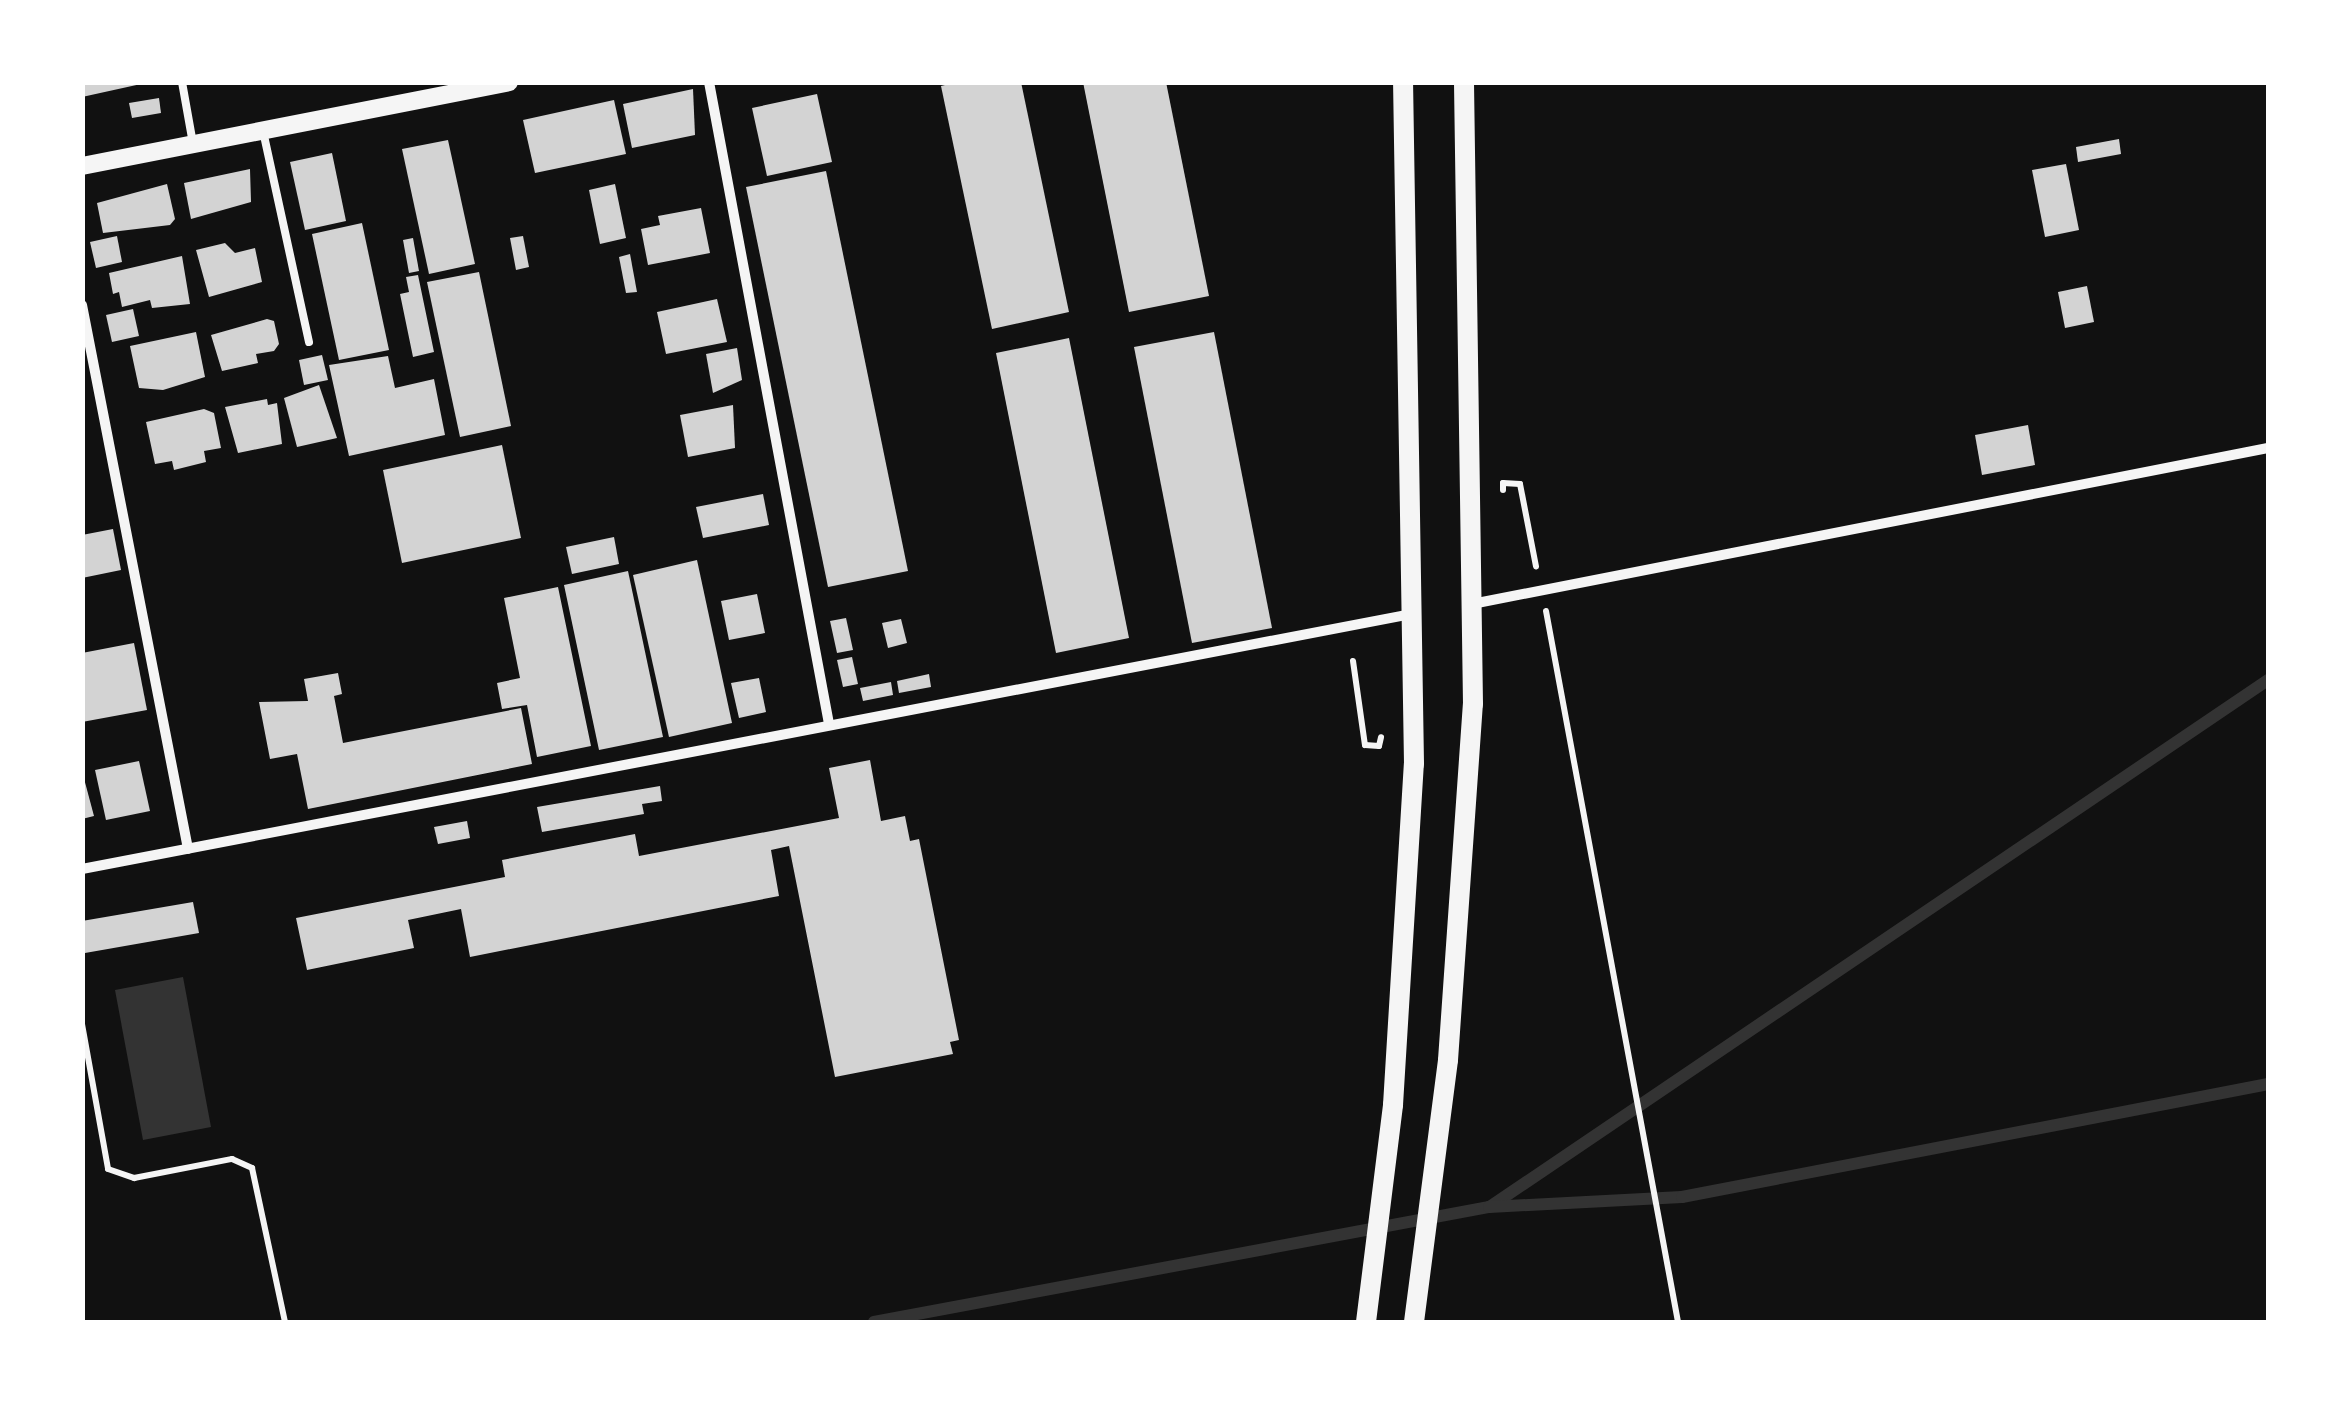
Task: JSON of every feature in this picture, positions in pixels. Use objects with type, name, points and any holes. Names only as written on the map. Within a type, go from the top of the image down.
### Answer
[{"type":"main road","points":[[1366,1322],[1393,1105],[1411,821],[1403,82]]},
{"type":"main road","points":[[1414,1322],[1448,1060],[1473,704],[1464,82]]},
{"type":"street","points":[[82,166],[509,82]]},
{"type":"street","points":[[709,82],[830,724]]},
{"type":"street","points":[[82,305],[188,848]]},
{"type":"street","points":[[1472,604],[2268,448]]},
{"type":"street","points":[[82,869],[1410,614]]},
{"type":"lane","points":[[182,82],[193,144]]},
{"type":"lane","points":[[263,132],[309,342]]},
{"type":"path","points":[[1520,484],[1536,567]]},
{"type":"path","points":[[1542,589],[1644,1114],[1678,1322]]},
{"type":"path","points":[[1353,661],[1365,745]]},
{"type":"path","points":[[82,1024],[108,1169],[134,1178],[232,1159],[252,1168],[285,1322]]},
{"type":"shaded area","points":[[183,977],[211,1127],[143,1140],[115,990]]},
{"type":"building","points":[[82,82],[141,82],[141,84],[82,97]]},
{"type":"building","points":[[957,82],[1021,82],[1069,312],[992,329],[941,86]]},
{"type":"building","points":[[1083,82],[1166,82],[1209,296],[1129,312]]},
{"type":"building","points":[[693,89],[695,135],[632,148],[623,104]]},
{"type":"building","points":[[817,94],[832,162],[767,176],[752,108]]},
{"type":"building","points":[[159,98],[161,113],[132,118],[129,103]]},
{"type":"building","points":[[614,100],[626,154],[535,173],[523,120]]},
{"type":"building","points":[[2119,139],[2121,154],[2078,162],[2076,147]]},
{"type":"building","points":[[448,140],[475,264],[429,274],[402,149]]},
{"type":"building","points":[[332,153],[346,221],[305,230],[290,162]]},
{"type":"building","points":[[2066,164],[2079,230],[2045,237],[2032,170]]},
{"type":"building","points":[[250,169],[251,202],[191,219],[184,183]]},
{"type":"building","points":[[826,171],[908,571],[828,587],[746,187]]},
{"type":"building","points":[[167,184],[175,219],[170,225],[103,233],[97,203]]},
{"type":"building","points":[[615,184],[626,238],[600,244],[589,190]]},
{"type":"building","points":[[701,208],[710,253],[648,265],[641,229],[660,225],[658,216]]},
{"type":"building","points":[[362,223],[389,350],[339,360],[312,234]]},
{"type":"building","points":[[117,236],[122,262],[96,268],[90,242]]},
{"type":"building","points":[[523,236],[529,267],[516,270],[510,238]]},
{"type":"building","points":[[413,238],[419,271],[409,273],[403,240]]},
{"type":"building","points":[[225,243],[235,253],[255,248],[262,282],[209,297],[196,250]]},
{"type":"building","points":[[630,254],[637,292],[626,293],[619,257]]},
{"type":"building","points":[[182,256],[190,304],[152,308],[150,300],[122,307],[119,292],[113,294],[109,273]]},
{"type":"building","points":[[479,272],[511,426],[460,437],[427,282]]},
{"type":"building","points":[[418,275],[434,352],[413,357],[400,294],[409,292],[406,277]]},
{"type":"building","points":[[2087,286],[2094,322],[2065,328],[2058,292]]},
{"type":"building","points":[[717,299],[727,342],[666,354],[657,312]]},
{"type":"building","points":[[133,309],[139,336],[112,342],[106,315]]},
{"type":"building","points":[[267,319],[274,321],[279,344],[274,351],[256,354],[258,363],[222,371],[211,335]]},
{"type":"building","points":[[196,332],[205,377],[163,390],[139,388],[130,346]]},
{"type":"building","points":[[1214,332],[1272,628],[1192,643],[1134,347]]},
{"type":"building","points":[[1069,338],[1129,638],[1056,653],[996,353]]},
{"type":"building","points":[[737,348],[742,380],[713,393],[706,354]]},
{"type":"building","points":[[322,355],[328,380],[304,385],[299,360]]},
{"type":"building","points":[[388,356],[395,388],[434,379],[445,435],[349,456],[329,365]]},
{"type":"building","points":[[319,385],[337,438],[297,447],[284,398]]},
{"type":"building","points":[[267,399],[268,405],[277,403],[282,444],[238,453],[225,407]]},
{"type":"building","points":[[733,405],[735,448],[688,457],[680,415]]},
{"type":"building","points":[[204,409],[214,413],[221,448],[204,451],[206,462],[174,470],[172,461],[155,464],[146,422]]},
{"type":"building","points":[[2028,425],[2035,465],[1982,475],[1975,435]]},
{"type":"building","points":[[502,445],[521,538],[402,563],[383,470]]},
{"type":"building","points":[[763,494],[769,525],[703,538],[696,507]]},
{"type":"building","points":[[113,529],[121,570],[82,578],[82,535]]},
{"type":"building","points":[[614,537],[619,564],[572,574],[566,547]]},
{"type":"building","points":[[697,560],[732,723],[669,737],[633,575]]},
{"type":"building","points":[[628,571],[663,737],[599,750],[564,585]]},
{"type":"building","points":[[558,587],[591,746],[537,757],[527,705],[502,709],[497,683],[520,678],[504,598]]},
{"type":"building","points":[[757,594],[765,633],[729,640],[721,601]]},
{"type":"building","points":[[846,618],[853,650],[837,653],[830,621]]},
{"type":"building","points":[[901,619],[907,643],[888,648],[882,623]]},
{"type":"building","points":[[134,643],[147,710],[82,722],[82,653]]},
{"type":"building","points":[[852,657],[858,684],[843,687],[837,660]]},
{"type":"building","points":[[338,673],[342,694],[334,696],[343,743],[521,708],[532,764],[308,809],[297,754],[270,759],[259,702],[308,701],[304,679]]},
{"type":"building","points":[[929,674],[931,687],[899,693],[897,681]]},
{"type":"building","points":[[759,678],[766,712],[739,718],[731,683]]},
{"type":"building","points":[[891,682],[893,695],[863,701],[860,688]]},
{"type":"building","points":[[870,760],[881,821],[905,816],[910,841],[919,839],[959,1040],[950,1042],[953,1054],[835,1077],[789,846],[771,850],[779,896],[470,957],[461,909],[408,920],[414,948],[307,970],[296,918],[505,877],[502,860],[635,834],[639,856],[839,818],[829,768]]},
{"type":"building","points":[[139,761],[150,811],[106,820],[95,770]]},
{"type":"building","points":[[82,771],[94,816],[82,819]]},
{"type":"building","points":[[660,786],[662,801],[642,804],[644,814],[542,832],[537,807]]},
{"type":"building","points":[[467,821],[470,838],[438,844],[434,827]]},
{"type":"building","points":[[193,902],[199,933],[85,953],[82,921]]},
{"type":"waterway","points":[[1491,1206],[2268,680]]},
{"type":"waterway","points":[[874,1322],[1489,1207],[1682,1197],[2268,1084]]}]
